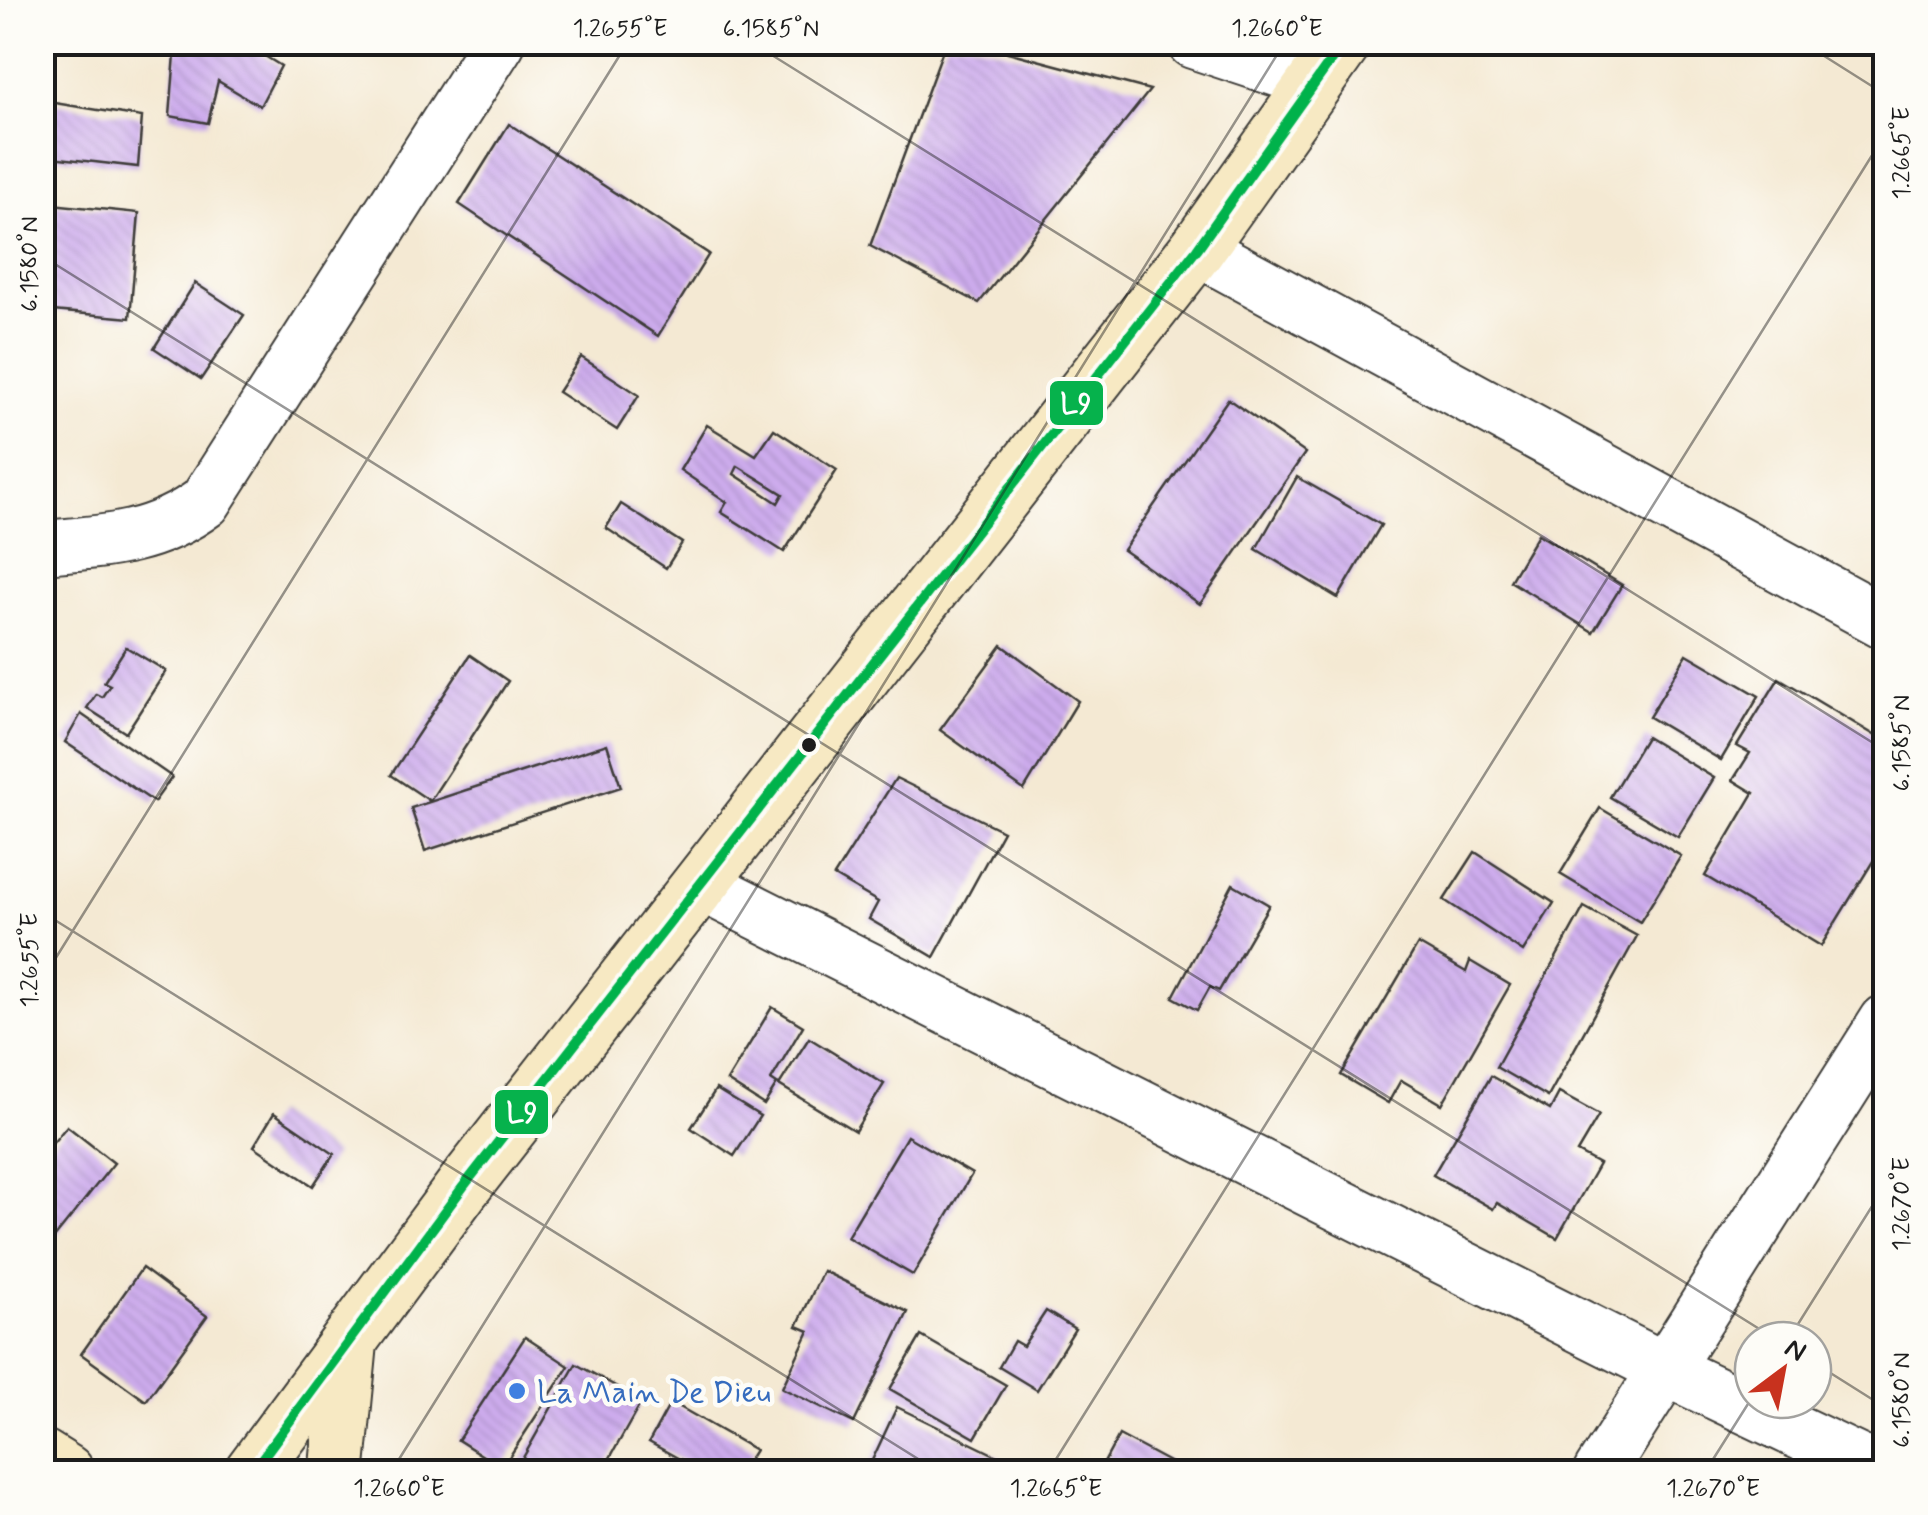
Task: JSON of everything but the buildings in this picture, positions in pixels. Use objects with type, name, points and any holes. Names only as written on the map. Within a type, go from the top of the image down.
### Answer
[{"type":"main road","points":[[252,1472],[290,1416],[348,1348],[475,1172],[1197,249],[1329,62]]},
{"type":"main road","points":[[337,1472],[348,1348]]},
{"type":"main road","points":[[42,1457],[66,1472]]},
{"type":"street","points":[[42,547],[126,540],[159,531],[204,502],[499,42]]},
{"type":"street","points":[[1193,42],[1329,62]]},
{"type":"street","points":[[1197,249],[1886,623]]},
{"type":"street","points":[[700,884],[1664,1369],[1882,1472]]},
{"type":"street","points":[[1600,1472],[1886,1021]]},
{"type":"transit line","name":"L9","points":[[252,1472],[463,1187],[1197,249],[1344,42]]},
{"type":"place","name":"La Main De Dieu","points":[[517,1391]]}]
